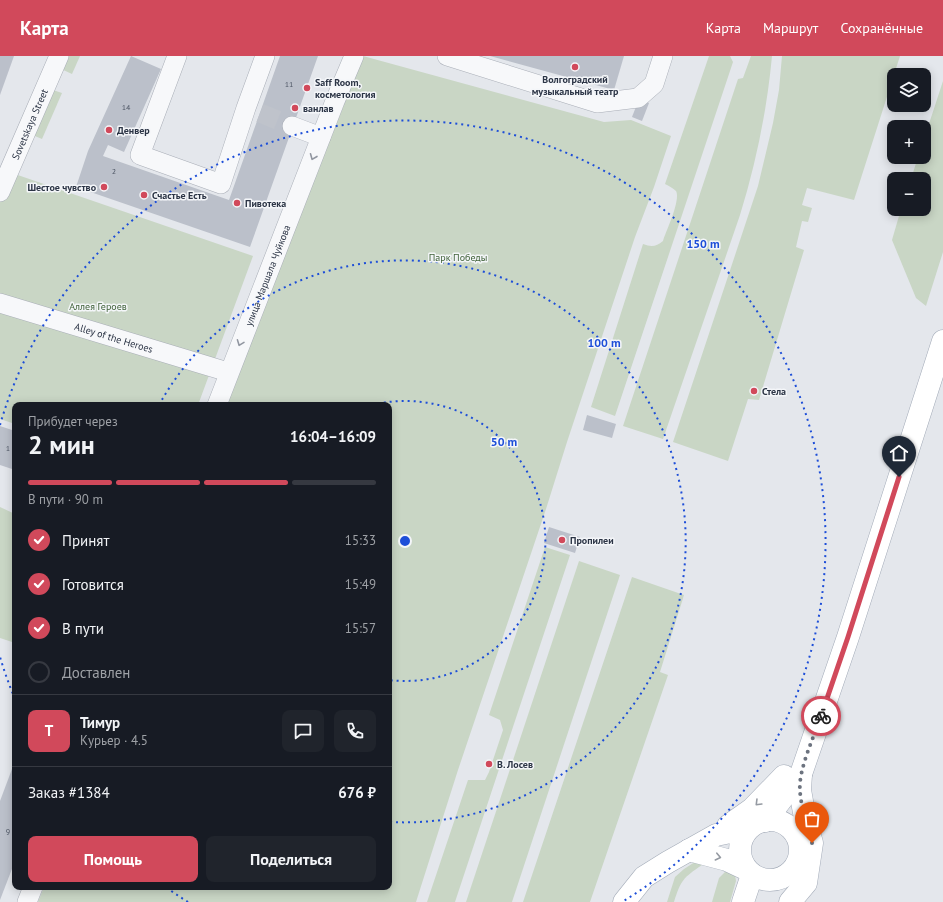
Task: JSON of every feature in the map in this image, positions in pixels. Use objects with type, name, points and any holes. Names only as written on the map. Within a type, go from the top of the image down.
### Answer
[{"type":"main road","points":[[795,834],[800,782],[943,341]]},
{"type":"main road","points":[[624,902],[644,877],[716,835],[752,809],[782,779],[812,743]]},
{"type":"main road","points":[[743,902],[749,872],[742,861],[740,852],[740,844],[744,835],[800,782]]},
{"type":"main road","points":[[790,902],[806,883],[812,843],[805,818],[800,782]]},
{"type":"main road","points":[[716,835],[774,820],[789,827],[795,834],[800,849],[799,858],[784,902]]},
{"type":"main road","points":[[688,850],[727,860],[761,879],[771,880],[781,878],[796,866]]},
{"type":"street","name":"Sovetskaya Street","points":[[0,192],[59,56]]},
{"type":"street","points":[[177,56],[140,155],[221,184],[253,110],[265,56]]},
{"type":"street","name":"улица Маршала Чуйкова","points":[[218,402],[228,372],[354,56]]},
{"type":"street","points":[[447,56],[597,103],[638,98],[654,84],[663,56]]},
{"type":"street","points":[[292,126],[321,137]]},
{"type":"street","name":"Alley of the Heroes","points":[[0,302],[228,372]]},
{"type":"street","points":[[27,902],[32,890]]},
{"type":"green space","points":[[65,56],[80,56],[72,74],[59,68]]},
{"type":"green space","name":"Парк Победы","points":[[363,56],[604,122],[631,120],[671,136],[635,237],[546,509],[458,770],[416,902],[38,902],[43,890],[392,890],[392,402],[227,402]]},
{"type":"green space","points":[[709,56],[730,56],[733,62],[615,416],[591,407],[643,244],[653,246],[663,241],[672,216],[677,195],[676,191],[665,184]]},
{"type":"green space","points":[[751,56],[772,56],[764,116],[756,156],[740,215],[663,439],[623,426],[738,79],[743,78]]},
{"type":"green space","points":[[782,56],[900,56],[896,68],[887,68],[887,97],[854,200],[807,188],[802,205],[812,208],[808,222],[802,221],[796,247],[804,250],[759,400],[748,399],[728,461],[673,442],[758,186],[779,90]]},
{"type":"green space","points":[[943,81],[943,252],[926,306],[916,298],[892,240],[899,216],[931,216],[931,172],[913,172],[916,164],[931,164],[930,120]]},
{"type":"green space","points":[[50,89],[62,93],[42,139],[30,134]]},
{"type":"green space","name":"Аллея Героев","points":[[9,172],[253,256],[199,402],[12,402],[12,423],[0,419],[0,174]]},
{"type":"green space","points":[[0,507],[12,513],[12,642],[0,638]]},
{"type":"green space","points":[[545,547],[570,555],[455,902],[427,902],[468,780],[485,780],[503,730],[500,720],[489,715]]},
{"type":"green space","points":[[579,561],[620,575],[512,902],[466,902]]},
{"type":"green space","points":[[632,577],[684,595],[660,672],[668,675],[590,902],[523,902]]},
{"type":"green space","points":[[698,860],[702,865],[684,880],[674,902],[667,902],[675,877]]},
{"type":"green space","points":[[725,872],[735,875],[736,881],[730,902],[712,902],[719,878]]},
{"type":"building","points":[[0,56],[14,56],[0,95]]},
{"type":"building","points":[[131,56],[161,69],[124,152],[108,145],[103,156],[229,200],[280,56],[318,56],[250,247],[76,187],[88,151]]},
{"type":"building","name":"Волгоградский музыкальный театр","points":[[490,56],[624,56],[614,90]]},
{"type":"building","points":[[639,99],[649,103],[642,121],[632,117]]},
{"type":"building","points":[[587,415],[616,424],[612,438],[583,430]]},
{"type":"building","points":[[0,426],[12,430],[12,469],[0,465]]},
{"type":"building","name":"Пропилеи","points":[[549,527],[580,537],[575,553],[544,543]]},
{"type":"building","points":[[12,769],[12,869],[0,900],[0,801]]},
{"type":"tunnel","points":[[260,113],[292,126]]},
{"type":"way so far","points":[[812,843],[805,818],[800,790],[801,774],[821,716]]},
{"type":"place","name":"Волгоградский музыкальный театр","points":[[575,67]]},
{"type":"place","name":"Saff Room, косметология","points":[[307,88]]},
{"type":"place","name":"ванлав","points":[[295,108]]},
{"type":"place","name":"Денвер","points":[[109,130]]},
{"type":"place","name":"Шестое чувство","points":[[104,187]]},
{"type":"place","name":"Счастье Есть","points":[[144,195]]},
{"type":"place","name":"Пивотека","points":[[237,203]]},
{"type":"place","name":"Стела","points":[[754,391]]},
{"type":"place","name":"Пропилеи","points":[[562,540]]},
{"type":"place","name":"В. Лосев","points":[[489,764]]},
{"type":"route","points":[[821,716],[899,477]]}]
